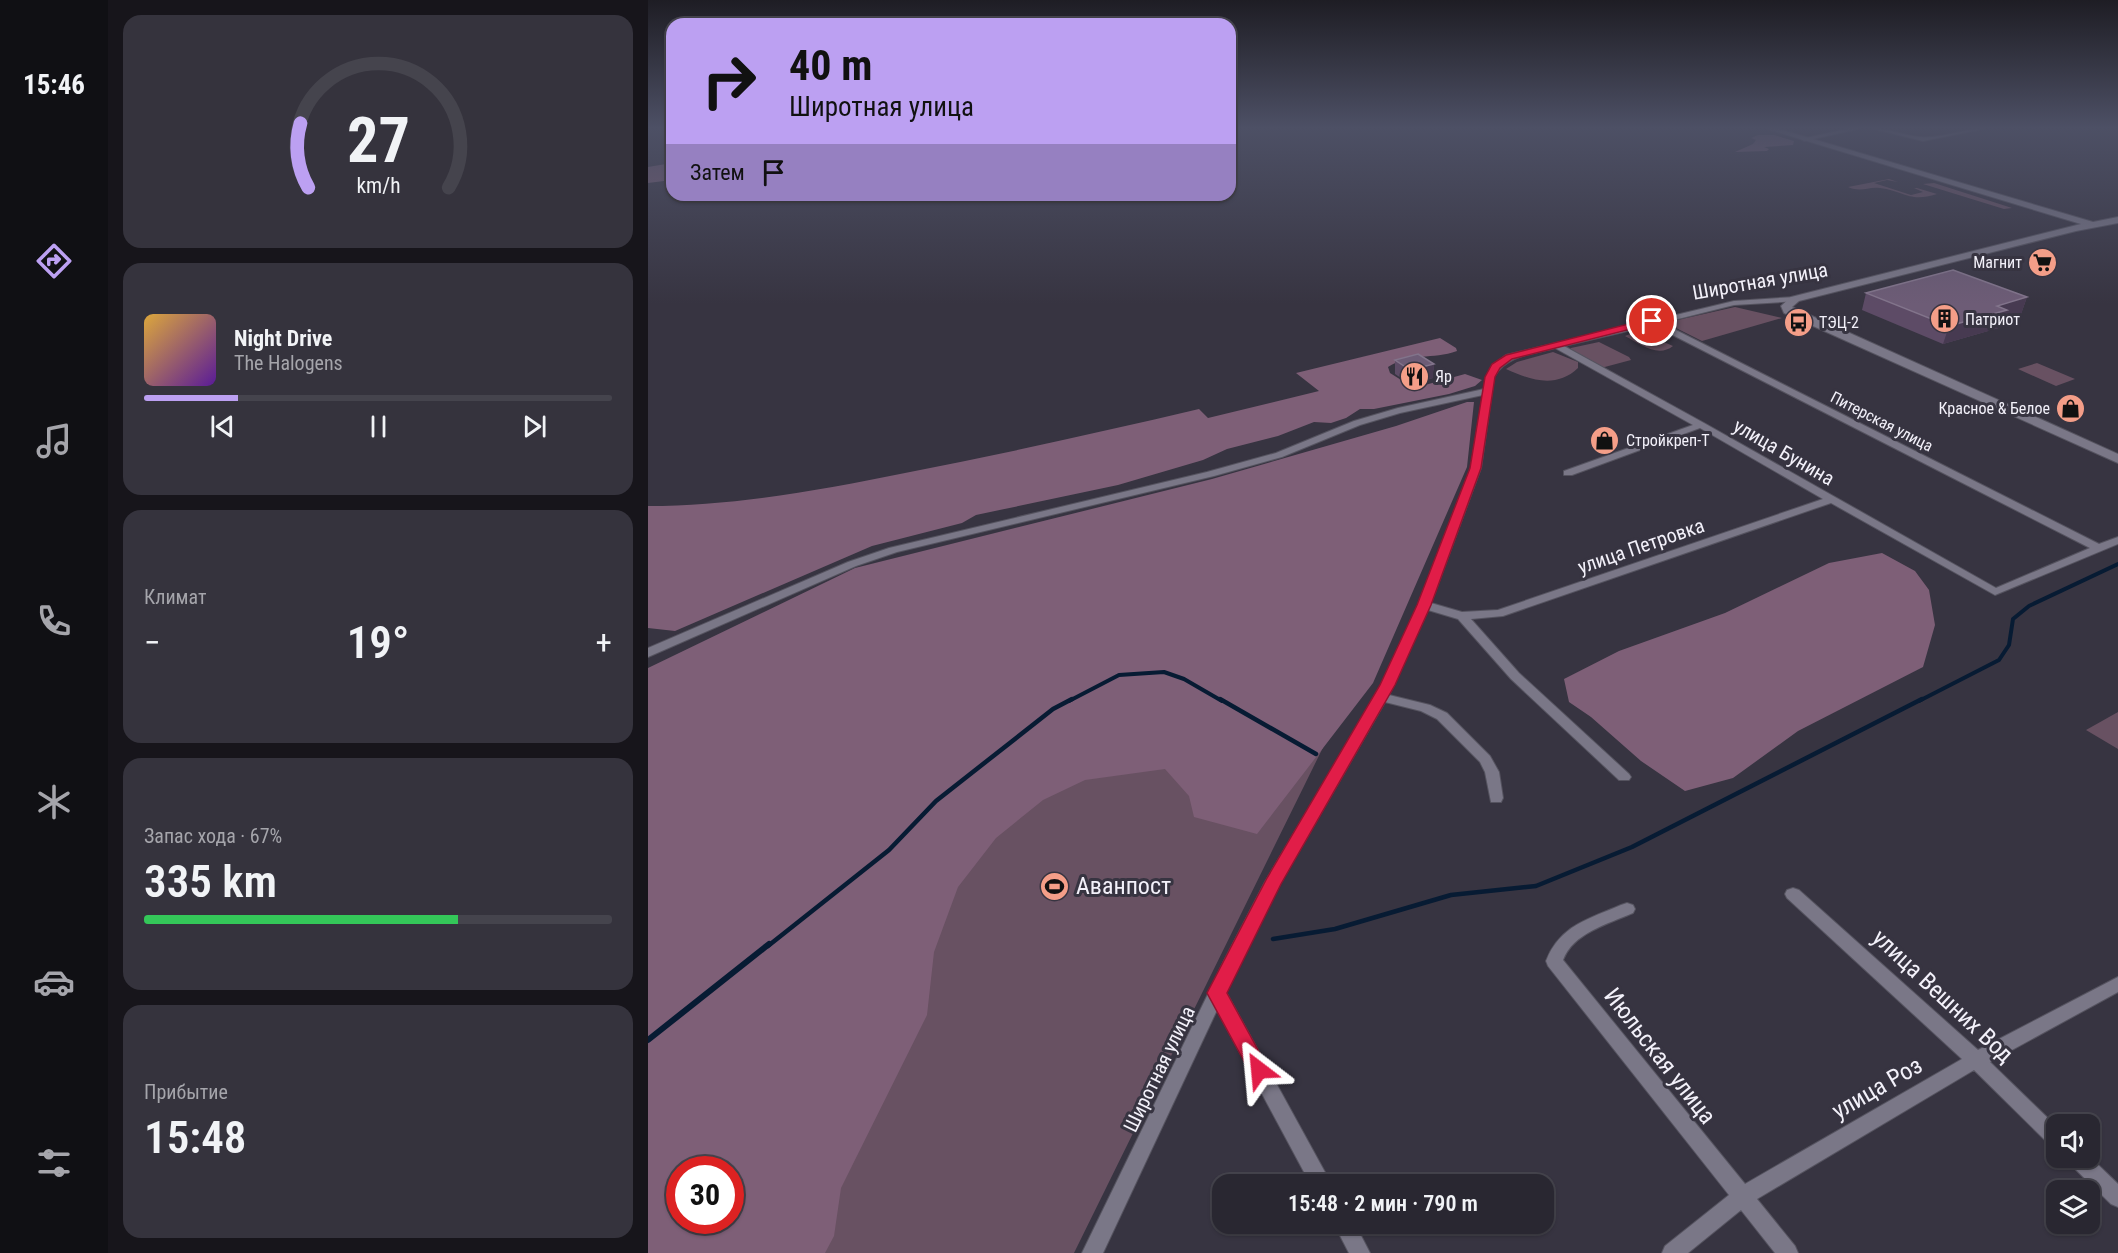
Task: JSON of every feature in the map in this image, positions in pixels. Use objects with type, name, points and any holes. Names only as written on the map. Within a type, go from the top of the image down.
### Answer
[{"type":"street","points":[[1959,187],[2079,225]]},
{"type":"street","name":"Широтная улица","points":[[1092,1253],[1217,993],[1274,882],[1381,697],[1424,605],[1476,468],[1487,391],[1490,377],[1496,366],[1509,357],[1555,345],[1652,321],[1748,301],[1795,298],[2079,225],[2118,212]]},
{"type":"street","name":"Широтная улица","points":[[2079,225],[2118,220]]},
{"type":"street","points":[[1788,311],[1787,304],[1795,298]]},
{"type":"street","points":[[1748,301],[1788,311],[2118,459]]},
{"type":"street","name":"Питерская улица","points":[[1652,321],[2099,548]]},
{"type":"street","name":"улица Бунина","points":[[1555,345],[1995,592],[2099,548]]},
{"type":"street","points":[[648,653],[852,564],[893,550],[1210,474],[1279,455],[1337,430],[1388,414],[1487,391]]},
{"type":"street","points":[[1568,472],[1701,425]]},
{"type":"street","name":"улица Петровка","points":[[1462,616],[1499,613],[1830,500]]},
{"type":"street","points":[[2099,548],[2118,540]]},
{"type":"street","points":[[1424,605],[1462,616],[1515,676],[1624,777]]},
{"type":"street","points":[[1381,697],[1425,708],[1442,716],[1485,759],[1492,772],[1496,798]]},
{"type":"street","name":"улица Вешних Вод","points":[[1793,894],[1976,1060],[2046,1128]]},
{"type":"street","name":"Июльская улица","points":[[1626,909],[1572,935],[1557,951],[1554,961],[1788,1253]]},
{"type":"street","name":"улица Роз","points":[[1672,1253],[1742,1197],[1976,1060],[2118,984]]},
{"type":"street","points":[[1217,993],[1316,1174]]},
{"type":"street","points":[[2088,1168],[2118,1197]]},
{"type":"street","points":[[1350,1234],[1360,1253]]},
{"type":"shaded area","points":[[1850,187],[1888,187],[1911,195],[1923,192],[1914,188],[1917,188],[1937,194],[1913,197],[1888,189]]},
{"type":"shaded area","points":[[1934,187],[1948,187],[2012,208],[2004,209]]},
{"type":"shaded area","points":[[1735,307],[1782,318],[1702,341],[1672,326],[1673,321]]},
{"type":"shaded area","points":[[1638,331],[1673,346],[1661,351],[1655,350],[1625,336]]},
{"type":"shaded area","points":[[1440,338],[1457,351],[1405,359],[1388,367],[1390,373],[1414,388],[1465,374],[1482,380],[1475,386],[1449,394],[1374,409],[1360,409],[1346,418],[1331,423],[1314,422],[1278,436],[1227,449],[1203,460],[1118,485],[976,515],[962,523],[872,546],[675,631],[648,628],[648,506],[745,500],[842,485],[942,466],[1199,409],[1208,418],[1319,391],[1296,373]]},
{"type":"shaded area","points":[[1599,342],[1631,360],[1601,368],[1571,351],[1571,348]]},
{"type":"shaded area","points":[[1553,352],[1578,362],[1578,368],[1570,375],[1552,380],[1534,379],[1506,369],[1517,362]]},
{"type":"shaded area","points":[[2037,363],[2075,379],[2056,386],[2018,369]]},
{"type":"shaded area","points":[[1467,402],[1474,402],[1467,467],[1373,683],[1257,834],[1194,817],[1189,796],[1165,769],[1085,780],[1043,800],[996,838],[958,887],[934,952],[927,1015],[841,1188],[834,1236],[825,1253],[648,1253],[648,668],[855,568],[1212,479],[1396,426]]},
{"type":"shaded area","points":[[1882,553],[1915,571],[1929,590],[1935,625],[1923,667],[1798,731],[1733,778],[1685,791],[1641,761],[1591,717],[1569,702],[1564,679],[1619,651],[1725,613],[1829,563]]},
{"type":"shaded area","name":"Аванпост","points":[[1148,642],[1340,713],[1074,1253],[648,1253],[648,1060]]},
{"type":"shaded area","points":[[2118,712],[2118,749],[2086,730]]},
{"type":"building","points":[[1953,270],[2027,297],[1997,306],[2007,310],[1949,326],[1866,293]]},
{"type":"building","points":[[1418,354],[1434,364],[1410,370],[1395,360]]},
{"type":"waterway","points":[[1919,701],[1999,660],[2009,645],[2013,619],[2029,606],[2118,564]]},
{"type":"waterway","points":[[1069,701],[1119,675],[1164,672],[1184,679],[1222,701]]},
{"type":"waterway","points":[[768,946],[889,850],[936,801],[1053,709],[1072,699]]},
{"type":"waterway","points":[[1220,699],[1316,754]]},
{"type":"waterway","points":[[1273,939],[1335,929],[1451,895],[1536,886],[1632,847],[1922,699]]},
{"type":"waterway","points":[[648,1040],[769,944]]},
{"type":"place","name":"Магнит","points":[[2043,262]]},
{"type":"place","name":"Патриот","points":[[1944,319]]},
{"type":"place","name":"ТЭЦ-2","points":[[1798,322]]},
{"type":"place","name":"Яр","points":[[1414,376]]},
{"type":"place","name":"Красное & Белое","points":[[2071,408]]},
{"type":"place","name":"Стройкреп-Т","points":[[1605,440]]},
{"type":"place","name":"Аванпост","points":[[1055,886]]},
{"type":"route","points":[[1259,1070],[1217,993],[1274,882],[1388,685],[1424,605],[1476,468],[1490,377],[1496,366],[1509,357],[1652,321]]}]
